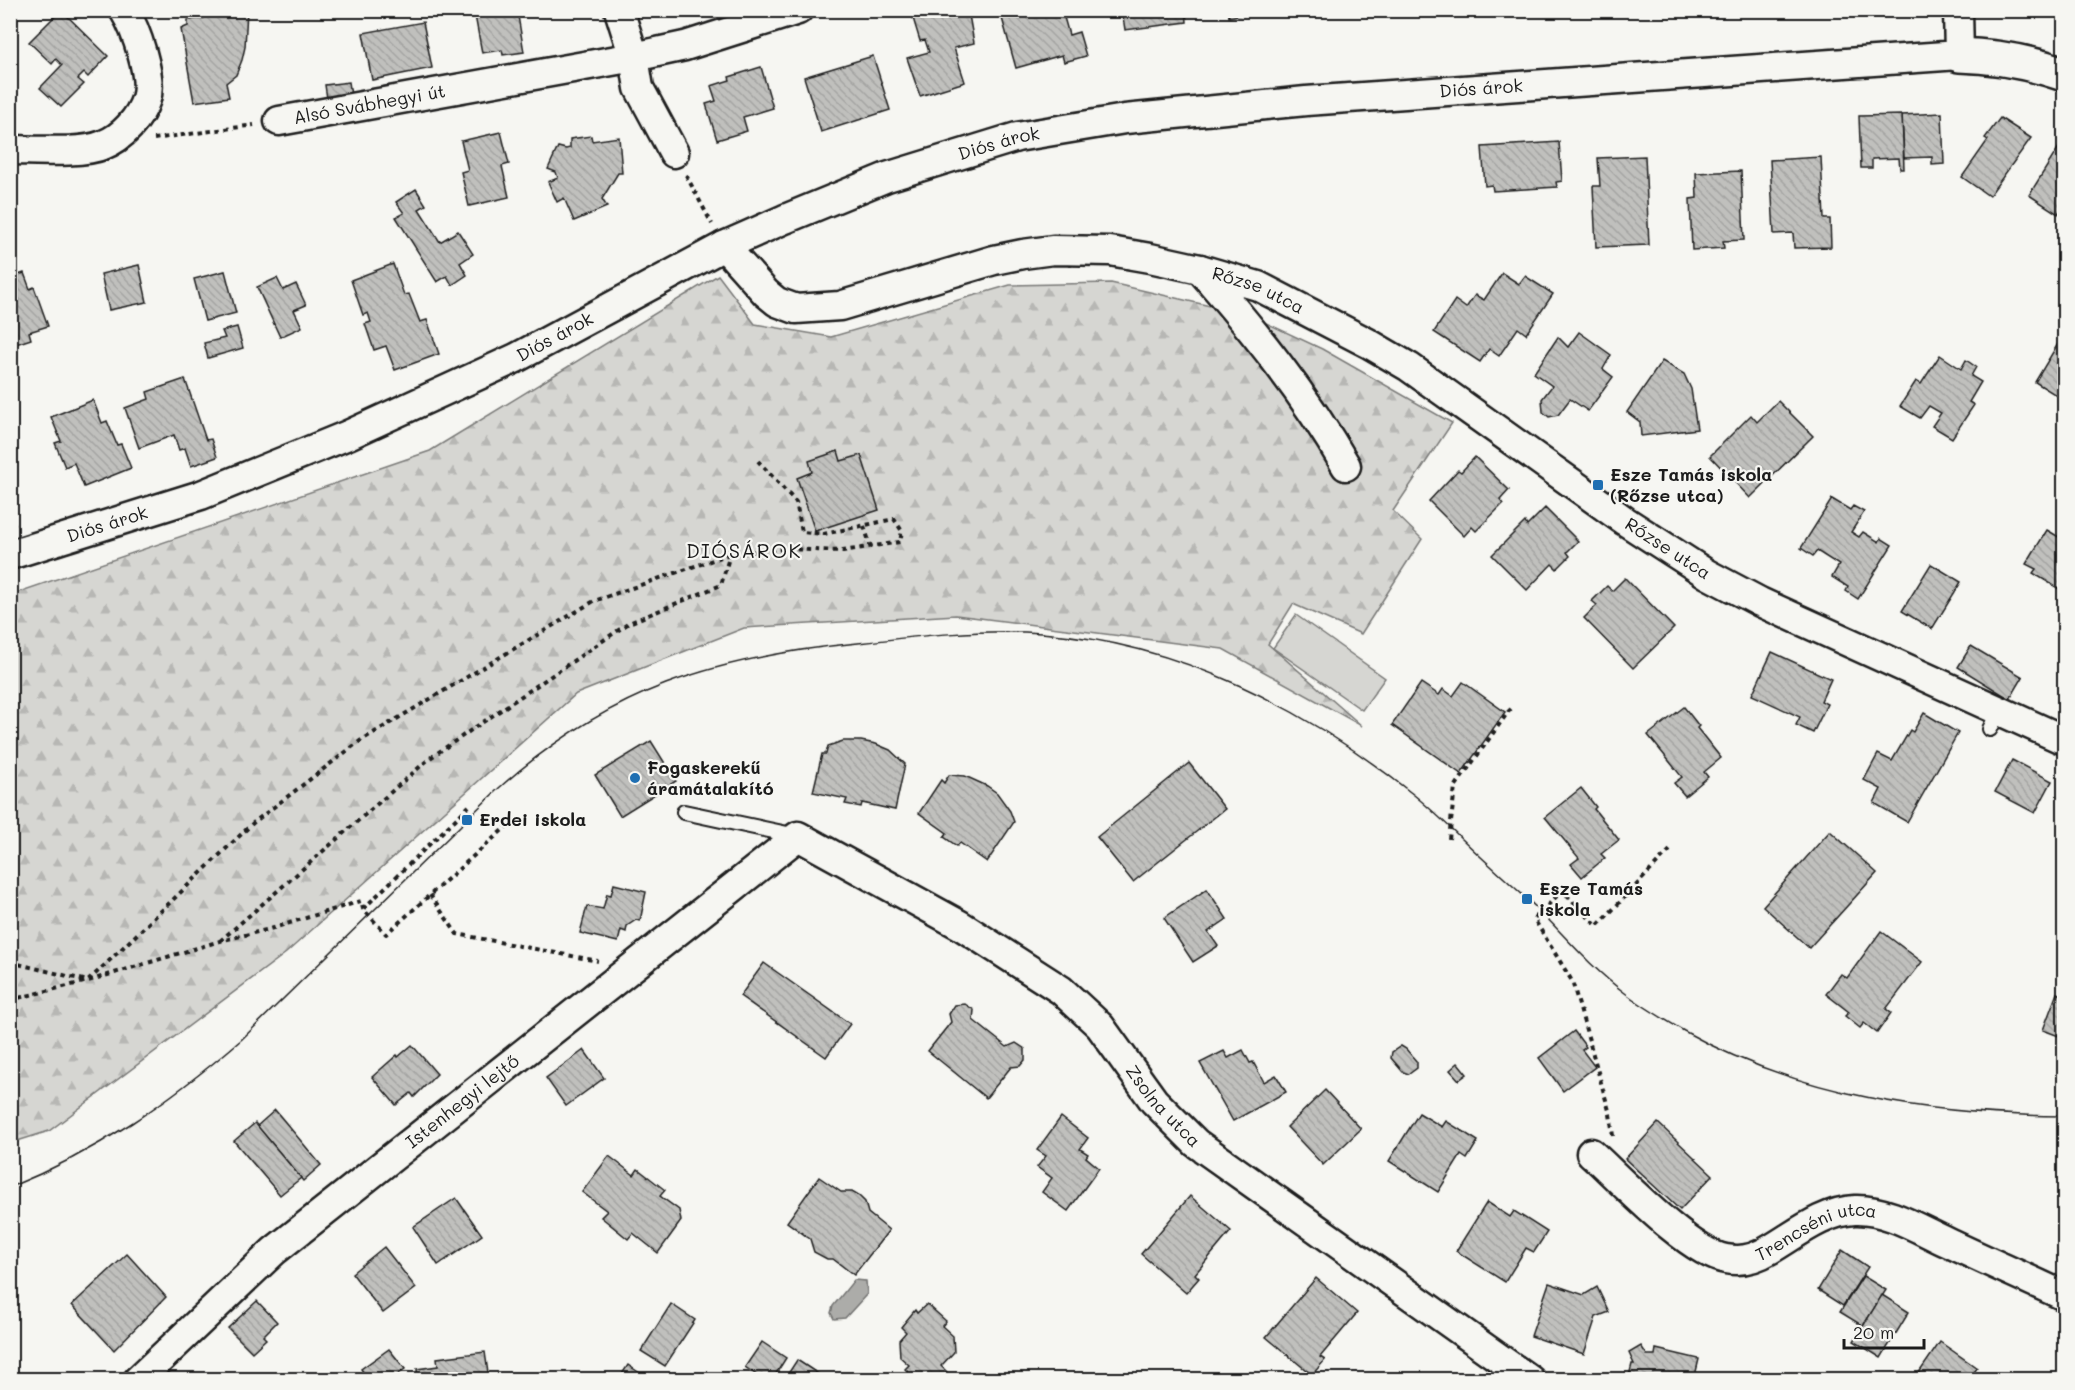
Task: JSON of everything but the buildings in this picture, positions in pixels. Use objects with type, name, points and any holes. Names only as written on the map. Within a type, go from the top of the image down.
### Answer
[{"type":"street","points":[[10,150],[53,151],[103,146],[122,133],[137,118],[147,97],[146,75],[140,44],[124,10]]},
{"type":"street","name":"Alsó Svábhegyi út","points":[[279,121],[634,57],[685,46],[798,10]]},
{"type":"street","points":[[1958,10],[1959,55]]},
{"type":"street","points":[[622,19],[634,57],[639,88],[674,153]]},
{"type":"street","name":"Diós árok","points":[[10,555],[201,495],[348,435],[516,358],[724,246],[888,177],[1017,137],[1125,119],[1306,101],[1959,55],[1987,56],[2031,63],[2064,74]]},
{"type":"street","name":"Rőzse utca","points":[[724,246],[766,293],[777,302],[796,309],[840,306],[994,260],[1033,252],[1110,251],[1200,268],[1258,286],[1409,367],[1625,521],[1707,574],[1995,720],[2064,740]]},
{"type":"street","name":"Rőzse utca","points":[[1200,268],[1290,379],[1322,424],[1346,466]]},
{"type":"street","name":"Istenhegyi lejtő","points":[[138,1380],[274,1251],[798,836]]},
{"type":"street","name":"Zsolna utca","points":[[798,836],[960,926],[1061,990],[1100,1026],[1154,1101],[1196,1143],[1530,1380]]},
{"type":"street","name":"Trencséni utca","points":[[1591,1153],[1684,1238],[1706,1252],[1725,1259],[1744,1260],[1760,1256],[1820,1220],[1855,1210],[1888,1216],[2064,1296]]},
{"type":"lane","points":[[684,812],[798,836]]},
{"type":"path","name":"Alsó Svábhegyi út","points":[[150,140],[279,121]]},
{"type":"path","points":[[674,153],[724,246]]},
{"type":"path","points":[[88,981],[253,823],[360,741],[594,601],[730,554],[784,549],[843,551],[900,542],[902,531],[894,519],[824,534],[802,532],[796,502],[758,461]]},
{"type":"path","points":[[864,526],[871,547]]},
{"type":"path","points":[[220,941],[430,758],[629,623],[721,585],[730,554]]},
{"type":"path","points":[[1449,839],[1455,787],[1513,707]]},
{"type":"path","points":[[363,909],[469,806]]},
{"type":"path","points":[[10,1000],[88,981],[361,901],[363,909],[386,934],[516,818]]},
{"type":"path","points":[[1619,1178],[1610,1114],[1572,981],[1534,919],[1562,891],[1597,926],[1674,848]]},
{"type":"path","points":[[430,895],[457,934],[631,967]]},
{"type":"path","points":[[10,962],[88,981]]},
{"type":"green space","points":[[718,275],[755,324],[831,337],[1010,285],[1111,283],[1249,315],[1322,349],[1452,423],[1393,511],[1422,539],[1361,634],[1293,604],[1268,644],[1362,726],[1223,649],[956,615],[744,628],[576,694],[286,953],[49,1131],[11,1143],[10,595],[430,451]]},
{"type":"green space","points":[[1296,615],[1385,678],[1362,710],[1273,648]]},
{"type":"shaded area","points":[[854,1280],[866,1281],[867,1294],[845,1318],[834,1319],[831,1313],[833,1306]]},
{"type":"tram line","points":[[10,1187],[73,1158],[103,1141],[187,1084],[241,1040],[499,788],[540,754],[581,726],[623,703],[666,684],[710,669],[806,649],[972,633],[1041,633],[1093,639],[1143,650],[1192,666],[1286,709],[1330,735],[1414,795],[1537,908],[1592,965],[1625,993],[1684,1031],[1728,1053],[1774,1072],[1868,1098],[1966,1111],[2064,1116]]},
{"type":"place","name":"Esze Tamás iskola (Rőzse utca)","points":[[1598,485]]},
{"type":"place","name":"Fogaskerekű áramátalakító","points":[[635,778]]},
{"type":"place","name":"Erdei iskola","points":[[467,820]]},
{"type":"place","name":"Esze Tamás iskola","points":[[1527,899]]},
{"type":"district","name":"DIÓSÁROK","points":[[744,551]]}]
